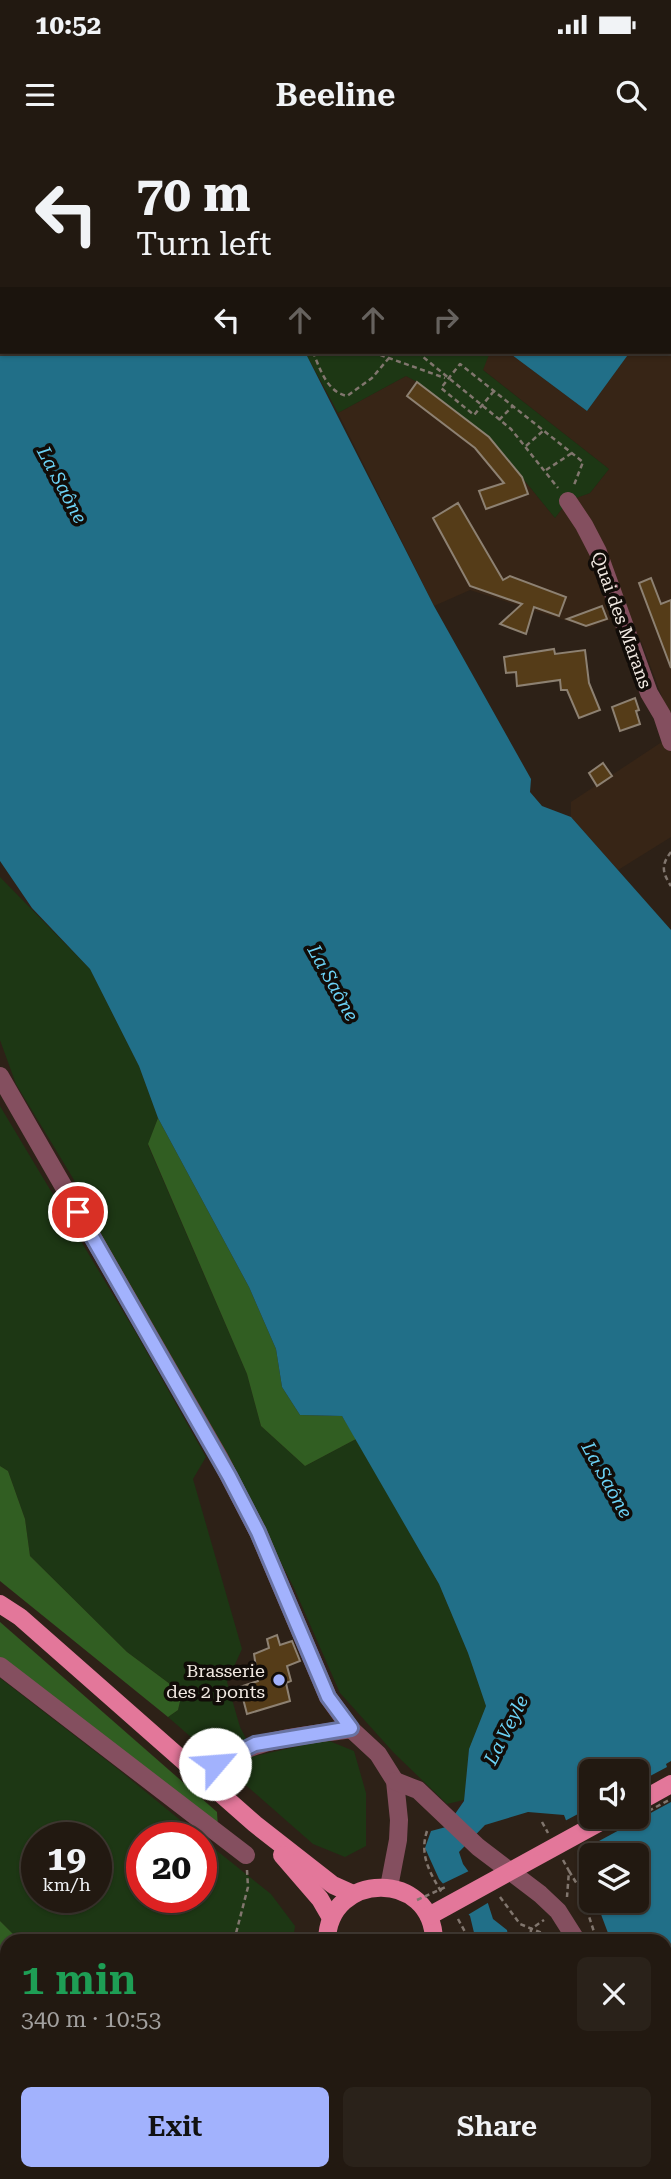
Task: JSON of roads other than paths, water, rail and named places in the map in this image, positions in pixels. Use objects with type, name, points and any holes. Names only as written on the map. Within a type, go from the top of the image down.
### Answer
[{"type":"main road","points":[[0,1604],[20,1617],[254,1824],[333,1885],[353,1894]]},
{"type":"main road","points":[[649,1796],[671,1784]]},
{"type":"main road","points":[[254,1824],[320,1899],[331,1918]]},
{"type":"main road","points":[[429,1916],[587,1829]]},
{"type":"main road","points":[[328,1934],[331,1918],[339,1906],[353,1894],[370,1888],[389,1887],[404,1891],[417,1900],[429,1916],[434,1934]]},
{"type":"street","name":"Quai des Marans","points":[[568,501],[598,552],[649,693],[667,714],[671,742]]},
{"type":"street","points":[[0,1076],[219,1457],[258,1532],[328,1697],[351,1728],[378,1754],[395,1781],[399,1820],[389,1887]]},
{"type":"street","points":[[0,1667],[246,1855]]},
{"type":"street","points":[[202,1777],[215,1764],[255,1744],[351,1728]]},
{"type":"street","points":[[395,1781],[418,1790],[478,1847],[540,1894],[558,1911],[573,1934]]},
{"type":"water","points":[[0,354],[306,354],[434,606],[531,779],[530,792],[542,806],[571,817],[671,930],[671,1934],[608,1934],[600,1913],[649,1913],[649,1843],[579,1843],[579,1856],[564,1815],[528,1812],[485,1825],[459,1852],[463,1864],[485,1894],[493,1919],[507,1930],[508,1934],[474,1934],[470,1916],[439,1879],[425,1848],[431,1831],[446,1827],[464,1801],[469,1749],[486,1706],[468,1653],[439,1584],[342,1416],[300,1415],[282,1387],[276,1349],[249,1287],[158,1118],[139,1066],[90,969],[32,908],[0,861]]},
{"type":"water","points":[[511,354],[629,354],[587,411]]},
{"type":"place","name":"Brasserie des 2 ponts","points":[[279,1680]]},
{"type":"water label","name":"La Saône","points":[[62,485]]},
{"type":"water label","name":"La Saône","points":[[333,983]]},
{"type":"water label","name":"La Saône","points":[[607,1480]]},
{"type":"water label","name":"La Veyle","points":[[506,1730]]}]
